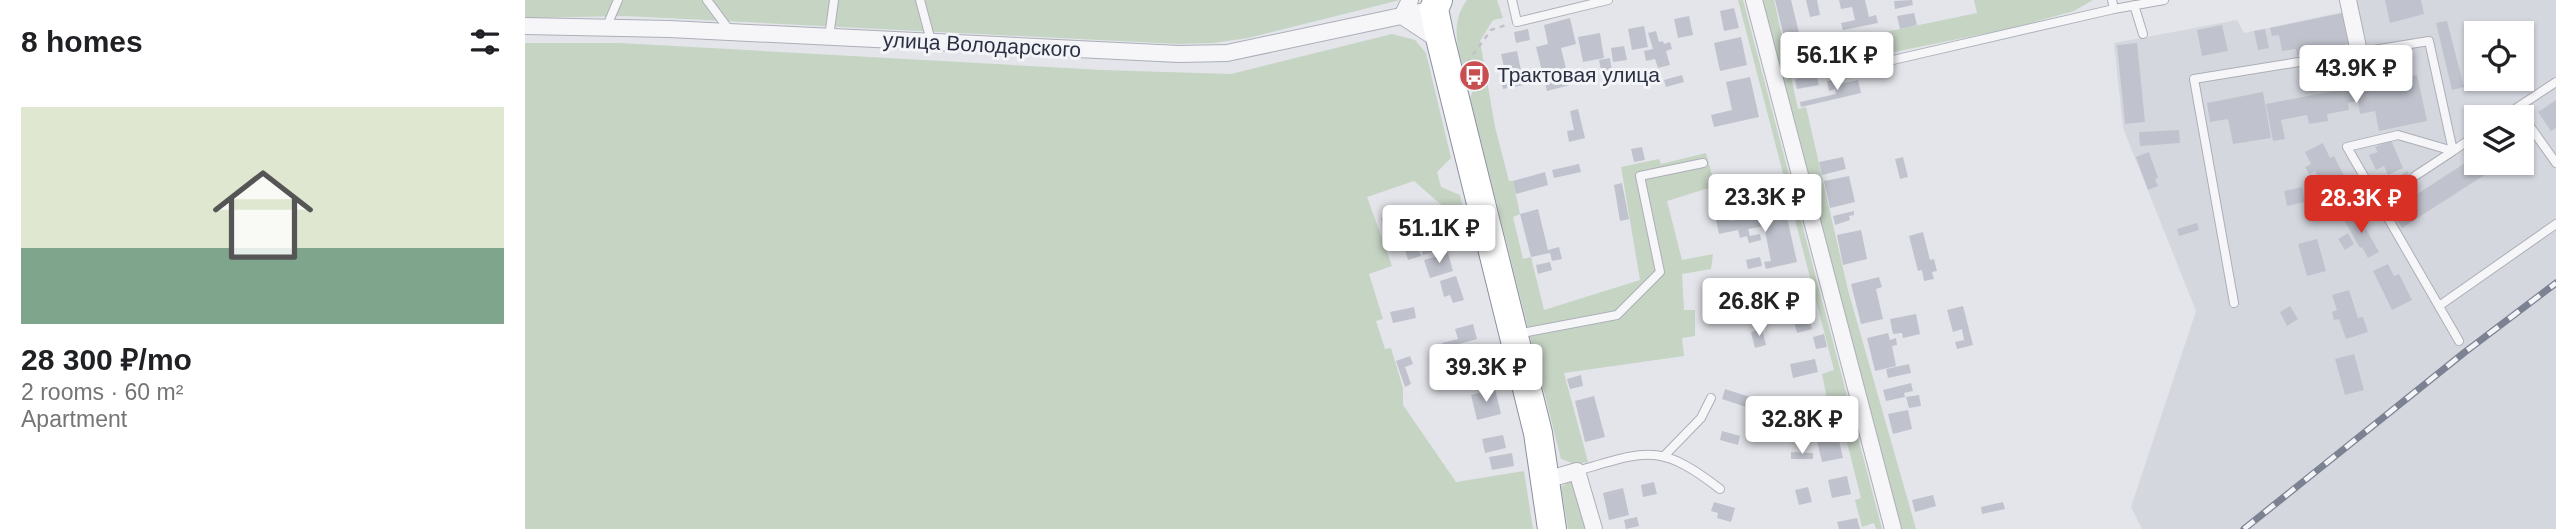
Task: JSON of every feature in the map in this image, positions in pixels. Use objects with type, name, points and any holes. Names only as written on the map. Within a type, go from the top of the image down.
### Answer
[{"type":"highway","points":[[1427,3],[1440,41],[1538,433],[1552,529]]},
{"type":"street","points":[[1754,0],[1893,529]]},
{"type":"street","points":[[2348,0],[2359,52]]},
{"type":"street","name":"улица Володарского","points":[[525,26],[730,32],[1179,54],[1227,53],[1402,16],[1427,3]]},
{"type":"street","points":[[1427,3],[1402,16],[1440,41]]},
{"type":"street","points":[[1546,480],[1577,471],[1594,529]]},
{"type":"lane","points":[[606,28],[618,0]]},
{"type":"lane","points":[[707,0],[730,32]]},
{"type":"lane","points":[[829,37],[834,0]]},
{"type":"lane","points":[[920,0],[931,42]]},
{"type":"lane","points":[[1511,0],[1517,22],[1608,0]]},
{"type":"lane","points":[[1893,60],[2113,4],[2134,5],[2164,0]]},
{"type":"lane","points":[[2134,5],[2143,34]]},
{"type":"lane","points":[[2234,303],[2194,79],[2429,41],[2453,151]]},
{"type":"lane","points":[[2522,105],[2556,82]]},
{"type":"lane","points":[[2534,132],[2556,163]]},
{"type":"lane","points":[[2453,151],[2398,135],[2347,147],[2459,341]]},
{"type":"lane","points":[[2415,176],[2464,143]]},
{"type":"lane","points":[[1514,334],[1616,315],[1660,272],[1640,176],[1703,163]]},
{"type":"lane","points":[[2439,306],[2556,225]]},
{"type":"lane","points":[[1665,455],[1701,418],[1711,398]]},
{"type":"lane","points":[[1577,471],[1637,454],[1665,455],[1691,466],[1720,489]]},
{"type":"path","points":[[1466,63],[1491,30],[1517,22]]},
{"type":"shaded area","points":[[2340,0],[2556,0],[2556,529],[2142,529],[2131,507],[2196,311],[2123,128],[2114,43],[2237,20],[2244,33],[2343,12]]},
{"type":"green space","points":[[525,0],[1400,0],[1248,38],[1178,44],[626,16],[525,18]]},
{"type":"green space","points":[[1467,0],[1497,0],[1503,18],[1493,20],[1480,41],[1495,127],[1509,181],[1513,181],[1520,214],[1513,217],[1523,259],[1531,257],[1544,310],[1640,280],[1621,167],[1659,159],[1661,164],[1706,153],[1715,186],[1667,201],[1682,260],[1713,254],[1711,269],[1682,274],[1684,310],[1695,310],[1695,336],[1682,338],[1684,356],[1564,373],[1588,462],[1575,464],[1561,459],[1470,98],[1475,86],[1474,75],[1478,77],[1476,69],[1471,70],[1470,66],[1462,64],[1458,47],[1457,23]]},
{"type":"green space","points":[[1738,0],[1743,0],[1882,529],[1876,529],[1874,523],[1862,527],[1855,500],[1861,498],[1840,415],[1830,413],[1822,374],[1834,370]]},
{"type":"green space","points":[[1760,0],[1774,0],[1798,109],[1806,107],[1848,290],[1916,529],[1900,529]]},
{"type":"green space","points":[[1974,0],[2093,0],[2074,11],[2008,29],[1879,55],[1877,46],[1887,44],[1885,32],[1977,13]]},
{"type":"green space","points":[[1392,34],[1415,40],[1426,53],[1451,158],[1437,172],[1441,187],[1460,195],[1466,220],[1460,221],[1414,181],[1367,197],[1392,266],[1369,274],[1383,319],[1376,321],[1385,349],[1391,348],[1403,388],[1403,405],[1456,482],[1524,471],[1533,529],[525,529],[525,43],[620,43],[1102,70],[1231,74]]},
{"type":"green space","points":[[1573,479],[1600,529],[1568,529],[1561,487]]},
{"type":"building","points":[[1775,0],[1791,0],[1800,37],[1785,41]]},
{"type":"building","points":[[1806,0],[1817,0],[1820,15],[1810,17]]},
{"type":"building","points":[[1839,0],[1865,0],[1869,17],[1876,15],[1878,23],[1843,30],[1841,23],[1855,20],[1852,7],[1841,9]]},
{"type":"building","points":[[1912,0],[1913,5],[1895,9],[1894,1]]},
{"type":"building","points":[[2385,0],[2421,0],[2424,14],[2390,23]]},
{"type":"building","points":[[1734,8],[1739,28],[1724,31],[1720,11]]},
{"type":"building","points":[[2347,12],[2353,43],[2297,55],[2296,49],[2282,51],[2279,35],[2272,36],[2270,28]]},
{"type":"building","points":[[1914,13],[1917,25],[1900,29],[1897,16]]},
{"type":"building","points":[[1689,16],[1693,35],[1678,38],[1674,19]]},
{"type":"building","points":[[1570,18],[1576,44],[1561,48],[1570,85],[1547,91],[1536,47],[1548,44],[1544,25]]},
{"type":"building","points":[[2447,21],[2464,87],[2452,90],[2436,23]]},
{"type":"building","points":[[2222,25],[2228,51],[2202,56],[2197,30]]},
{"type":"building","points":[[1644,26],[1648,47],[1632,50],[1628,29]]},
{"type":"building","points":[[1528,29],[1530,40],[1516,43],[1514,32]]},
{"type":"building","points":[[2265,29],[2269,48],[2258,50],[2254,31]]},
{"type":"building","points":[[1656,31],[1659,42],[1670,42],[1672,49],[1666,51],[1670,65],[1658,68],[1655,59],[1646,61],[1644,51],[1653,49],[1648,33]]},
{"type":"building","points":[[1600,33],[1604,58],[1583,62],[1578,37]]},
{"type":"building","points":[[1885,36],[1886,43],[1848,51],[1846,44]]},
{"type":"building","points":[[1741,37],[1747,65],[1720,71],[1714,43]]},
{"type":"building","points":[[2137,43],[2145,122],[2125,124],[2117,45]]},
{"type":"building","points":[[1624,46],[1627,60],[1613,62],[1611,48]]},
{"type":"building","points":[[1517,51],[1524,85],[1503,89],[1499,72],[1505,71],[1501,54]]},
{"type":"building","points":[[1610,58],[1613,78],[1603,80],[1599,60]]},
{"type":"building","points":[[1816,74],[1819,85],[1797,89],[1795,79]]},
{"type":"building","points":[[1682,75],[1684,82],[1666,87],[1664,80]]},
{"type":"building","points":[[2417,75],[2427,121],[2379,131],[2375,111],[2360,114],[2358,101],[2348,103],[2349,110],[2327,114],[2328,121],[2309,124],[2307,115],[2281,120],[2285,139],[2273,141],[2266,104]]},
{"type":"building","points":[[1750,77],[1759,117],[1714,127],[1711,115],[1732,110],[1726,82]]},
{"type":"building","points":[[1832,80],[1834,85],[1858,80],[1861,93],[1801,107],[1800,102],[1836,94],[1835,89],[1829,91],[1827,81]]},
{"type":"building","points":[[2263,92],[2271,138],[2233,144],[2228,119],[2210,122],[2207,103]]},
{"type":"building","points":[[2556,100],[2556,128],[2551,131],[2538,112]]},
{"type":"building","points":[[1578,109],[1585,138],[1569,142],[1567,131],[1574,130],[1570,111]]},
{"type":"building","points":[[2179,130],[2180,143],[2140,146],[2139,132]]},
{"type":"building","points":[[2391,140],[2403,168],[2388,175],[2384,166],[2376,170],[2369,155],[2378,152],[2375,147]]},
{"type":"building","points":[[2323,143],[2330,158],[2334,156],[2347,182],[2326,193],[2315,171],[2309,174],[2305,167],[2311,164],[2305,152]]},
{"type":"building","points":[[1642,147],[1645,160],[1634,162],[1631,149]]},
{"type":"building","points":[[2149,152],[2158,186],[2148,190],[2136,157]]},
{"type":"building","points":[[1843,157],[1846,169],[1822,175],[1819,162]]},
{"type":"building","points":[[1903,157],[1908,177],[1900,179],[1895,159]]},
{"type":"building","points":[[1579,164],[1581,172],[1554,178],[1552,170]]},
{"type":"building","points":[[2464,164],[2464,175],[2484,175],[2402,228],[2391,211]]},
{"type":"building","points":[[2407,171],[2417,184],[2391,202],[2382,188]]},
{"type":"building","points":[[1545,172],[1548,185],[1516,194],[1513,181]]},
{"type":"building","points":[[1849,176],[1855,202],[1830,208],[1824,181]]},
{"type":"building","points":[[1622,183],[1629,219],[1620,221],[1614,185]]},
{"type":"building","points":[[2302,187],[2305,202],[2287,206],[2284,191]]},
{"type":"building","points":[[1538,209],[1548,250],[1559,247],[1562,259],[1552,261],[1550,253],[1531,257],[1520,214]]},
{"type":"building","points":[[1785,209],[1797,262],[1766,269],[1764,262],[1771,261],[1764,226],[1748,229],[1750,236],[1760,234],[1761,240],[1749,243],[1747,236],[1740,238],[1738,230],[1719,234],[1715,215],[1729,212],[1731,221]]},
{"type":"building","points":[[1854,211],[1854,215],[1849,216],[1850,220],[1835,225],[1833,216]]},
{"type":"building","points":[[2357,213],[2379,252],[2368,258],[2344,220]]},
{"type":"building","points":[[1390,215],[1395,231],[1400,229],[1402,234],[1388,239],[1381,218]]},
{"type":"building","points":[[2197,223],[2199,230],[2179,236],[2177,229]]},
{"type":"building","points":[[1442,230],[1448,247],[1423,255],[1416,235]]},
{"type":"building","points":[[1861,230],[1867,259],[1843,265],[1837,235]]},
{"type":"building","points":[[1923,232],[1930,260],[1934,259],[1937,271],[1932,272],[1934,279],[1924,281],[1922,270],[1918,271],[1909,236]]},
{"type":"building","points":[[2348,233],[2354,244],[2345,250],[2338,239]]},
{"type":"building","points":[[2317,239],[2326,271],[2307,276],[2298,244]]},
{"type":"building","points":[[1418,246],[1421,256],[1408,260],[1405,250]]},
{"type":"building","points":[[1448,253],[1453,271],[1430,278],[1424,260]]},
{"type":"building","points":[[1760,257],[1762,266],[1748,269],[1746,260]]},
{"type":"building","points":[[1550,262],[1552,270],[1538,274],[1536,265]]},
{"type":"building","points":[[2388,264],[2394,276],[2399,274],[2412,300],[2392,310],[2373,271]]},
{"type":"building","points":[[1456,276],[1464,300],[1453,303],[1450,295],[1444,297],[1440,281]]},
{"type":"building","points":[[1879,277],[1882,287],[1876,289],[1883,319],[1861,324],[1851,284]]},
{"type":"building","points":[[2349,290],[2358,318],[2363,317],[2368,332],[2346,339],[2339,319],[2334,320],[2332,312],[2337,310],[2332,295]]},
{"type":"building","points":[[1742,295],[1743,304],[1721,307],[1720,297]]},
{"type":"building","points":[[1804,296],[1812,329],[1797,333],[1792,312],[1780,315],[1777,303]]},
{"type":"building","points":[[1963,306],[1973,345],[1957,349],[1955,342],[1964,340],[1962,329],[1953,332],[1947,310]]},
{"type":"building","points":[[2290,306],[2298,319],[2287,326],[2280,312]]},
{"type":"building","points":[[1414,307],[1416,318],[1393,323],[1390,312]]},
{"type":"building","points":[[1916,314],[1920,334],[1903,338],[1902,333],[1893,334],[1890,319]]},
{"type":"building","points":[[1473,324],[1477,339],[1443,348],[1442,343],[1458,339],[1455,329]]},
{"type":"building","points":[[1762,329],[1766,345],[1755,348],[1751,332]]},
{"type":"building","points":[[1888,333],[1890,340],[1896,338],[1897,345],[1892,346],[1896,366],[1875,371],[1867,338]]},
{"type":"building","points":[[1824,334],[1827,347],[1816,349],[1813,337]]},
{"type":"building","points":[[1480,346],[1489,373],[1454,384],[1451,375],[1465,370],[1464,365],[1455,368],[1451,355]]},
{"type":"building","points":[[2354,354],[2364,390],[2345,395],[2335,359]]},
{"type":"building","points":[[1410,356],[1413,364],[1405,367],[1411,384],[1405,387],[1396,361]]},
{"type":"building","points":[[1815,359],[1818,372],[1793,378],[1790,364]]},
{"type":"building","points":[[1909,364],[1911,373],[1888,378],[1886,369]]},
{"type":"building","points":[[1581,375],[1583,386],[1570,389],[1567,379]]},
{"type":"building","points":[[1911,383],[1913,391],[1904,393],[1905,397],[1886,401],[1883,390]]},
{"type":"building","points":[[1495,389],[1501,414],[1477,420],[1471,395]]},
{"type":"building","points":[[1725,389],[1750,397],[1746,407],[1722,399]]},
{"type":"building","points":[[1919,395],[1921,406],[1909,408],[1906,397]]},
{"type":"building","points":[[1594,396],[1605,437],[1585,442],[1575,401]]},
{"type":"building","points":[[1908,410],[1912,429],[1893,434],[1888,414]]},
{"type":"building","points":[[1830,429],[1831,433],[1837,432],[1843,458],[1822,462],[1815,432]]},
{"type":"building","points":[[1722,431],[1740,436],[1738,445],[1720,440]]},
{"type":"building","points":[[1503,435],[1506,448],[1485,453],[1482,439]]},
{"type":"building","points":[[1791,452],[1813,453],[1813,459],[1791,459]]},
{"type":"building","points":[[1512,453],[1514,466],[1492,470],[1489,457]]},
{"type":"building","points":[[1847,476],[1851,494],[1832,498],[1828,480]]},
{"type":"building","points":[[1654,482],[1657,494],[1643,497],[1641,485]]},
{"type":"building","points":[[1808,487],[1812,502],[1799,505],[1795,490]]},
{"type":"building","points":[[1623,488],[1629,515],[1609,520],[1603,493]]},
{"type":"building","points":[[1933,495],[1936,506],[1915,512],[1912,500]]},
{"type":"building","points":[[1714,502],[1735,508],[1731,522],[1717,518],[1718,513],[1711,511]]},
{"type":"building","points":[[2003,502],[2005,509],[1982,514],[1981,507]]},
{"type":"building","points":[[1637,517],[1639,526],[1626,529],[1624,520]]},
{"type":"building","points":[[1857,518],[1860,529],[1839,529],[1837,522]]},
{"type":"railway","points":[[2244,529],[2465,352],[2556,283]]},
{"type":"place","name":"Трактовая улица","points":[[1474,75]]}]
